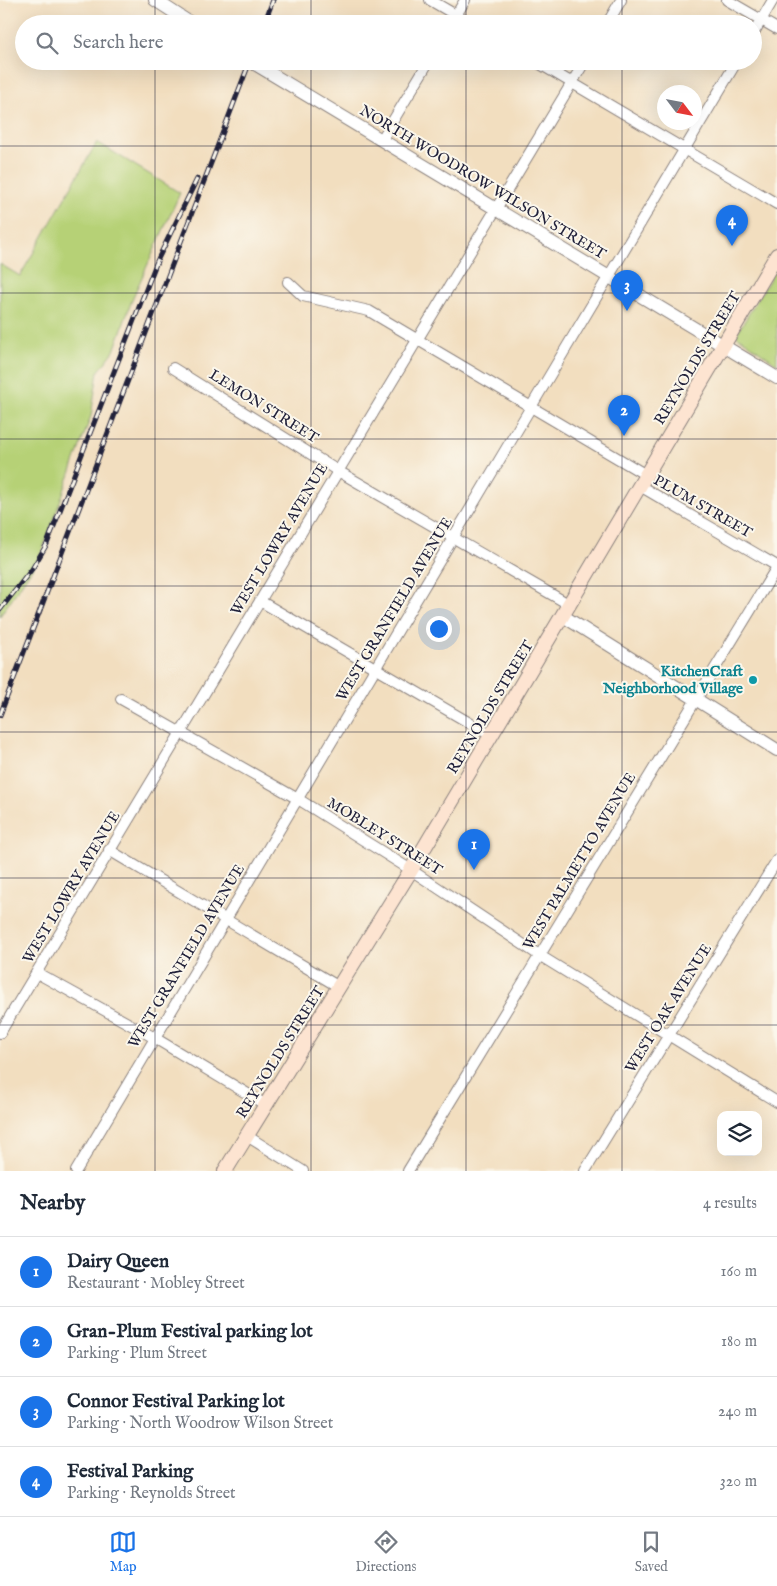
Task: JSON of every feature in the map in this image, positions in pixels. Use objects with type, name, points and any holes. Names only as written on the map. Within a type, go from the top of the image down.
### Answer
[{"type":"main road","name":"REYNOLDS STREET","points":[[225,1171],[492,736],[777,255]]},
{"type":"street","points":[[155,0],[178,15]]},
{"type":"street","points":[[430,0],[449,15]]},
{"type":"street","points":[[457,15],[466,0]]},
{"type":"street","points":[[612,15],[621,0]]},
{"type":"street","points":[[727,0],[753,15]]},
{"type":"street","points":[[773,0],[762,20],[777,29]]},
{"type":"street","name":"NORTH WOODROW WILSON STREET","points":[[265,70],[777,378]]},
{"type":"street","points":[[382,139],[424,70]]},
{"type":"street","points":[[550,70],[777,204]]},
{"type":"street","name":"WEST LOWRY AVENUE","points":[[0,1033],[579,70]]},
{"type":"street","name":"WEST GRANFIELD AVENUE","points":[[76,1171],[153,1037],[454,539],[732,70]]},
{"type":"street","points":[[288,282],[303,296],[369,311],[417,341]]},
{"type":"street","name":"PLUM STREET","points":[[417,341],[532,408],[777,567]]},
{"type":"street","name":"LEMON STREET","points":[[173,368],[338,471],[454,539],[567,611]]},
{"type":"street","name":"WEST PALMETTO AVENUE","points":[[408,1171],[777,567]]},
{"type":"street","points":[[260,601],[492,736]]},
{"type":"street","points":[[567,611],[695,699],[777,750]]},
{"type":"street","name":"MOBLEY STREET","points":[[122,698],[298,799],[411,870],[539,955],[777,1102]]},
{"type":"street","points":[[109,850],[339,987]]},
{"type":"street","name":"WEST OAK AVENUE","points":[[585,1171],[777,860]]},
{"type":"street","points":[[37,973],[153,1037],[266,1105]]},
{"type":"street","points":[[247,1136],[303,1171]]},
{"type":"green space","points":[[97,142],[180,193],[133,297],[114,351],[98,372],[91,416],[40,557],[0,616],[0,264],[20,276]]},
{"type":"green space","points":[[777,267],[777,364],[736,335]]},
{"type":"railway","points":[[267,15],[273,0]]},
{"type":"railway","points":[[0,715],[247,70]]},
{"type":"railway","points":[[0,610],[32,569],[47,544],[157,261],[197,179]]},
{"type":"place","name":"Festival Parking","points":[[732,246]]},
{"type":"place","name":"Connor Festival Parking lot","points":[[627,311]]},
{"type":"place","name":"Gran-Plum Festival parking lot","points":[[624,436]]},
{"type":"place","name":"KitchenCraft Neighborhood Village","points":[[753,680]]},
{"type":"place","name":"Dairy Queen","points":[[474,870]]}]
